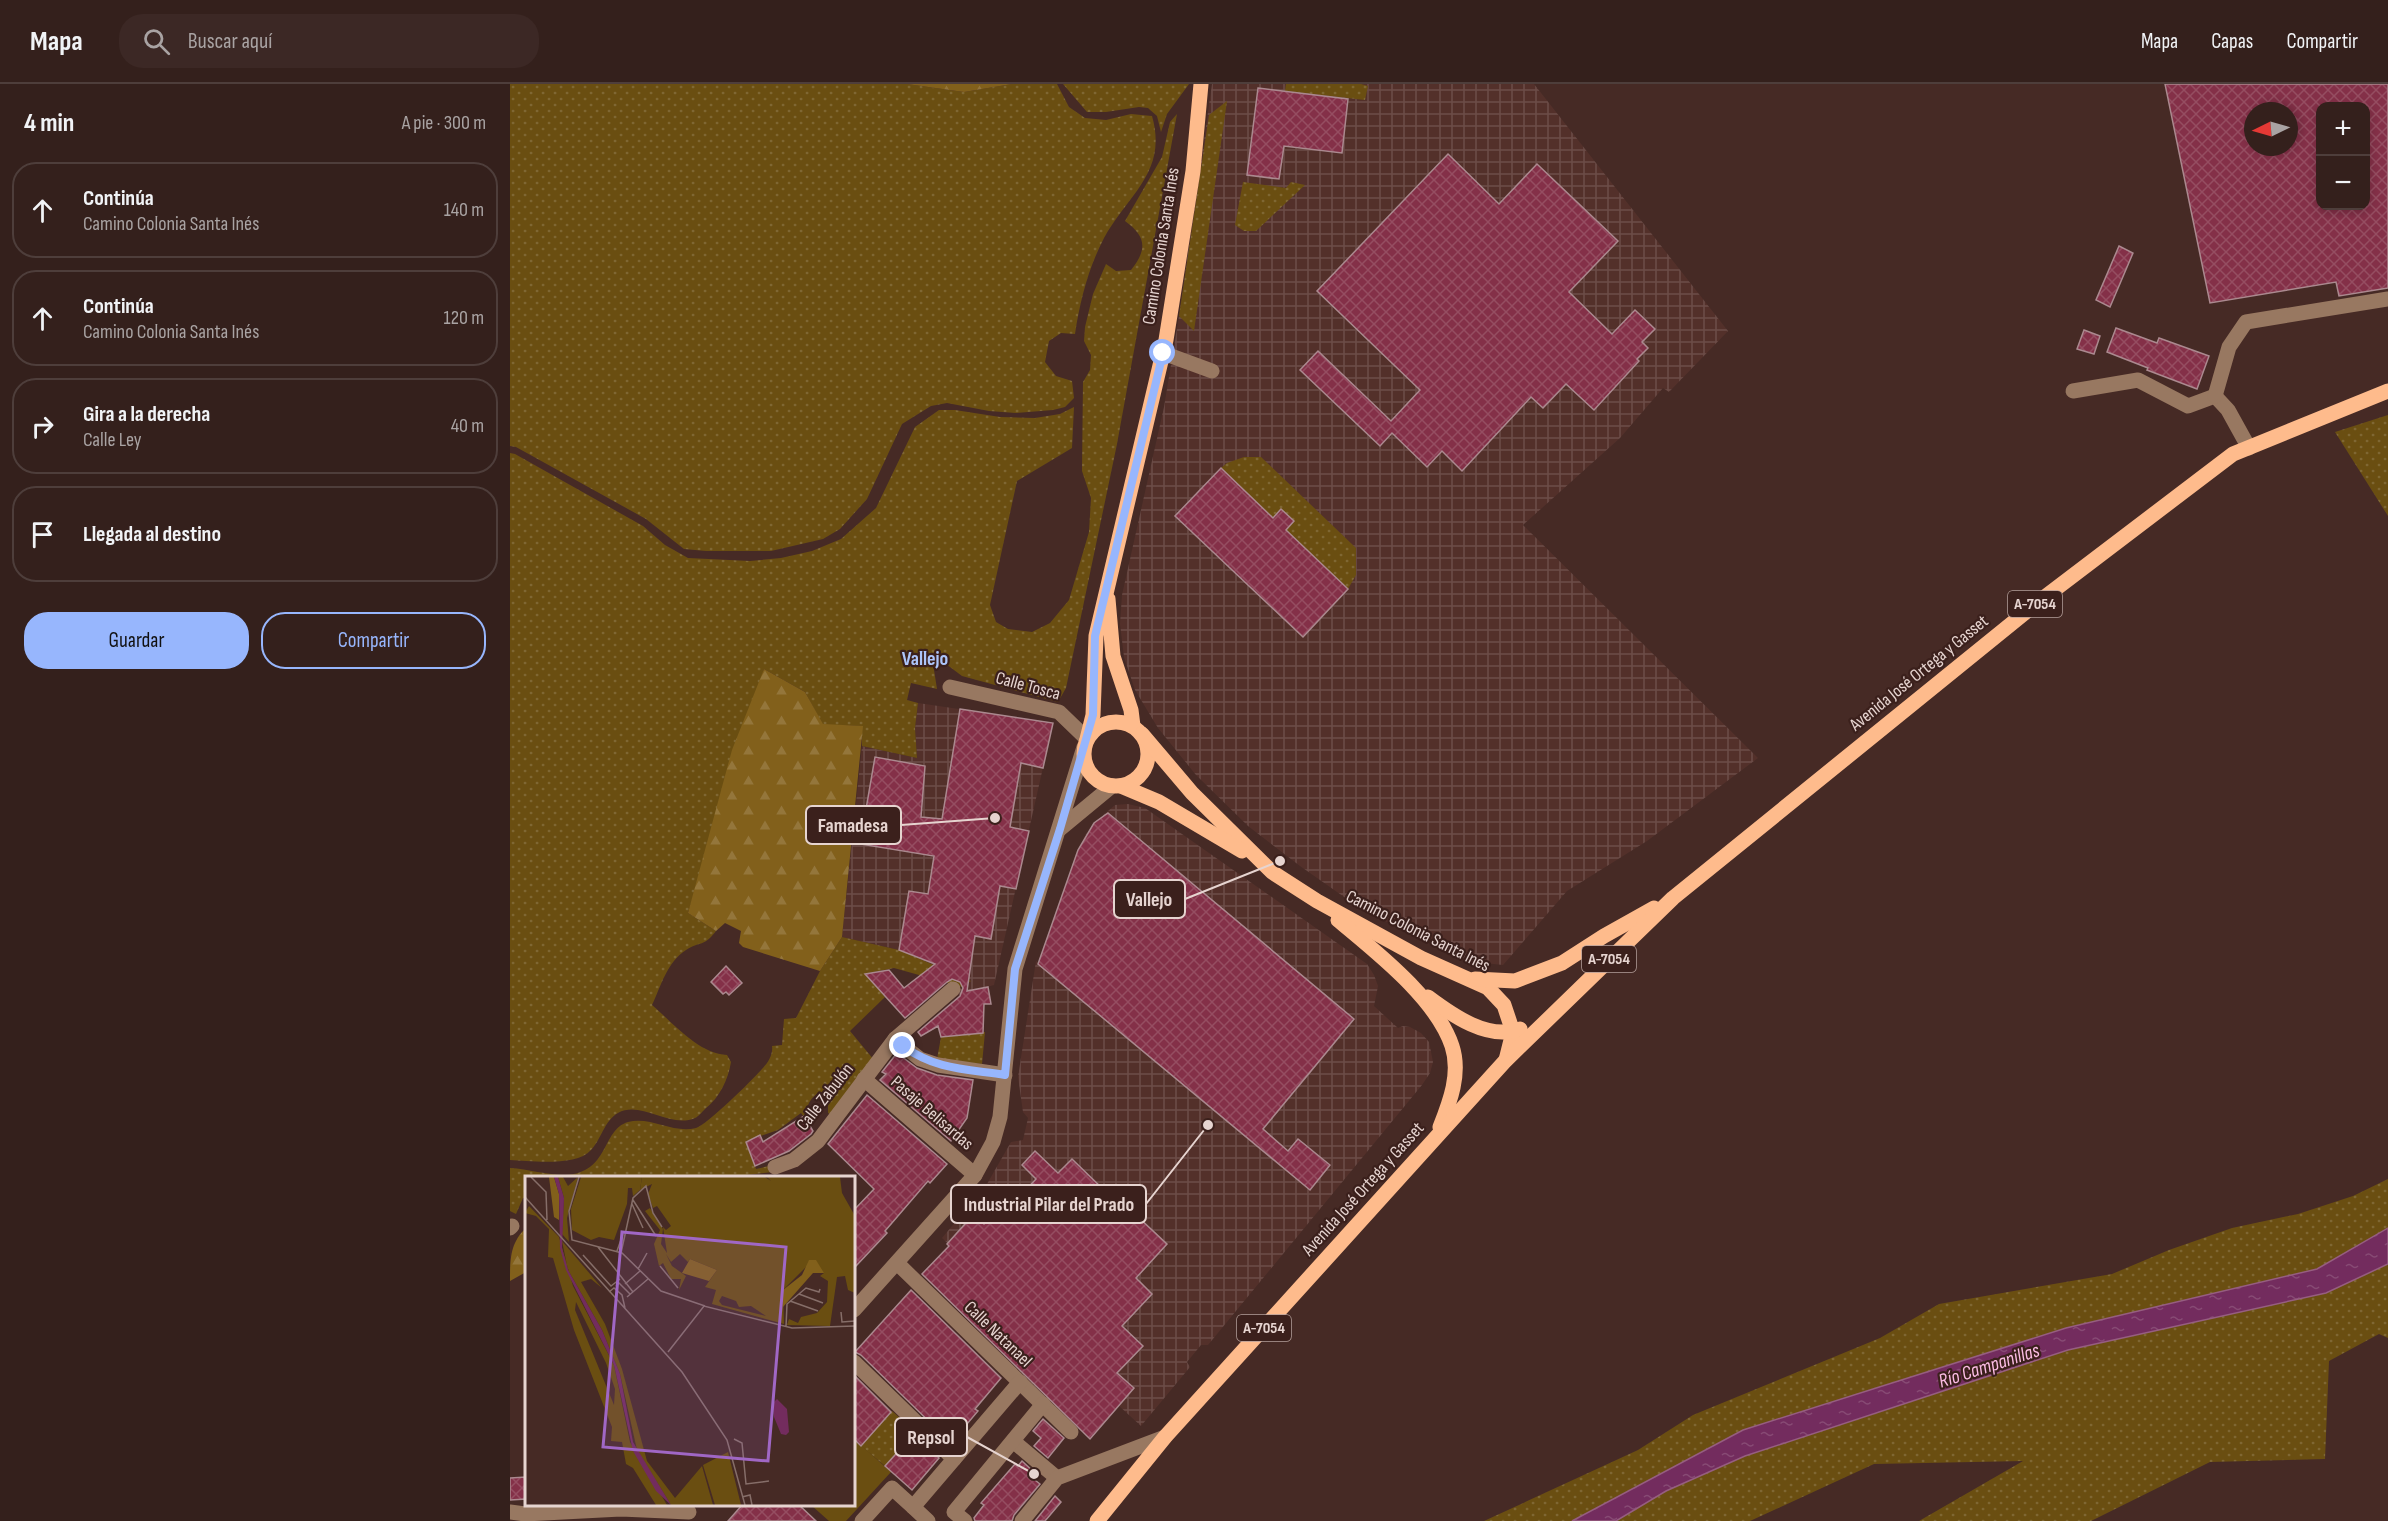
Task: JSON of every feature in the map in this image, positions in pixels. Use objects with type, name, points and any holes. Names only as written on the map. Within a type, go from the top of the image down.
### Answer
[{"type":"main road","name":"Camino Colonia Santa Inés","points":[[1086,743],[1093,715],[1095,636],[1163,353],[1193,171],[1201,84]]},
{"type":"main road","name":"Avenida José Ortega y Gasset","points":[[1097,1521],[1165,1437],[1506,1060],[1673,898],[2037,603],[2233,454],[2388,391]]},
{"type":"main road","name":"Camino Colonia Santa Inés","points":[[1107,587],[1113,656],[1138,730],[1192,793],[1259,861]]},
{"type":"main road","points":[[1107,722],[1125,722],[1138,730],[1148,749],[1145,769],[1139,777],[1117,786],[1096,779],[1090,772],[1084,756],[1086,743],[1099,726],[1107,722]]},
{"type":"main road","name":"Camino Colonia Santa Inés","points":[[1117,786],[1159,802],[1259,861],[1317,900],[1421,958],[1488,988],[1504,1005],[1513,1032]]},
{"type":"main road","name":"Avenida José Ortega y Gasset","points":[[1470,979],[1515,981],[1562,963],[1673,898]]},
{"type":"main road","name":"Camino Colonia Santa Inés","points":[[1317,900],[1409,983],[1448,1012],[1477,1027],[1494,1032],[1513,1032],[1545,1020]]},
{"type":"main road","name":"Camino Colonia Santa Inés","points":[[1409,983],[1437,1018],[1452,1047],[1455,1071],[1452,1095],[1436,1138]]},
{"type":"main road","points":[[1506,1060],[1513,1032]]},
{"type":"street","points":[[2215,396],[2229,347],[2246,322],[2388,299]]},
{"type":"street","points":[[1163,353],[1212,371]]},
{"type":"street","points":[[2073,391],[2138,380],[2188,406],[2215,396]]},
{"type":"street","points":[[2215,396],[2228,410],[2249,448]]},
{"type":"street","name":"Calle Tosca","points":[[950,687],[1059,712],[1086,743]]},
{"type":"street","name":"Camino Colonia Santa Inés","points":[[855,1309],[975,1175],[993,1142],[1000,1117],[1015,969],[1086,743]]},
{"type":"street","points":[[1060,829],[1117,786]]},
{"type":"street","name":"Calle Zabulón","points":[[775,1167],[794,1160],[818,1141],[895,1039],[953,989]]},
{"type":"street","points":[[895,1039],[920,1059],[938,1065],[1005,1075]]},
{"type":"street","name":"Pasaje Belisardas","points":[[864,1079],[975,1175]]},
{"type":"street","name":"Calle Natanael","points":[[897,1263],[1071,1432]]},
{"type":"street","points":[[855,1363],[954,1459]]},
{"type":"street","points":[[913,1507],[1020,1382]]},
{"type":"street","points":[[965,1521],[954,1512],[1043,1404]]},
{"type":"street","points":[[1022,1521],[1057,1478],[1165,1437]]},
{"type":"street","points":[[1012,1441],[1057,1478]]},
{"type":"street","points":[[862,1521],[892,1488],[928,1521]]},
{"type":"street","points":[[521,1516],[621,1509],[689,1513]]},
{"type":"shaded area","points":[[510,84],[907,84],[964,92],[1012,84],[1057,84],[1069,107],[1085,118],[1106,120],[1131,114],[1152,116],[1156,136],[1155,152],[1143,182],[1114,222],[1093,261],[1079,309],[1075,334],[1061,333],[1049,341],[1045,362],[1056,376],[1072,381],[1074,398],[1065,407],[1016,413],[989,411],[947,403],[931,406],[902,424],[867,499],[840,529],[823,539],[771,551],[684,549],[646,519],[516,447],[510,446]]},
{"type":"shaded area","points":[[1063,84],[1189,84],[1167,114],[1161,132],[1157,116],[1148,108],[1087,112]]},
{"type":"shaded area","points":[[1212,84],[1534,84],[1728,331],[1669,392],[1663,388],[1620,438],[1523,525],[1758,758],[1647,841],[1567,891],[1503,965],[1475,962],[1445,952],[1443,945],[1430,938],[1419,939],[1357,906],[1248,826],[1196,775],[1158,728],[1135,690],[1124,657],[1120,624],[1122,595],[1164,407]]},
{"type":"shaded area","points":[[1286,84],[1361,84],[1368,86],[1365,100],[1285,91]]},
{"type":"shaded area","points":[[1227,101],[1194,331],[1179,316],[1209,115]]},
{"type":"shaded area","points":[[1177,114],[1117,444],[1066,688],[1058,702],[962,676],[942,661],[934,670],[937,689],[911,683],[907,700],[918,703],[915,728],[917,758],[862,746],[862,726],[823,725],[805,692],[764,669],[688,913],[716,931],[705,942],[679,955],[665,975],[652,1005],[706,1049],[727,1055],[731,1062],[723,1088],[695,1118],[676,1120],[636,1110],[618,1113],[609,1121],[591,1150],[575,1159],[553,1162],[510,1160],[510,453],[643,526],[665,545],[688,558],[750,561],[781,558],[812,551],[841,539],[876,508],[915,427],[939,410],[955,410],[1000,417],[1035,418],[1060,414],[1074,407],[1072,448],[1017,481],[990,605],[996,622],[1008,629],[1032,632],[1050,623],[1069,600],[1089,532],[1091,498],[1082,471],[1083,382],[1090,370],[1091,355],[1084,341],[1093,294],[1106,264],[1116,271],[1131,270],[1140,256],[1141,238],[1125,221],[1162,157],[1170,122]]},
{"type":"shaded area","points":[[1243,182],[1286,188],[1291,182],[1305,185],[1256,231],[1244,231],[1235,225]]},
{"type":"shaded area","points":[[2388,415],[2388,516],[2335,432]]},
{"type":"shaded area","points":[[1244,457],[1261,457],[1356,548],[1356,575],[1348,589],[1286,530],[1294,521],[1281,509],[1273,518],[1221,468],[1227,463]]},
{"type":"shaded area","points":[[918,703],[1053,723],[994,985],[946,1000],[970,981],[899,950],[842,937],[862,746],[917,758],[915,728]]},
{"type":"shaded area","points":[[1128,804],[1145,808],[1367,964],[1378,986],[1374,1006],[1398,1028],[1410,1027],[1421,1033],[1429,1042],[1433,1062],[1430,1073],[1422,1085],[1208,1345],[1201,1345],[1187,1362],[1190,1367],[1141,1426],[1118,1405],[1090,1439],[1014,1366],[1042,1333],[942,1238],[987,1184],[1011,1142],[1023,1140],[1028,1118],[1023,1112],[1018,1077],[1036,961],[1039,963],[1084,837],[1094,823],[1115,805]]},
{"type":"shaded area","points":[[842,937],[899,950],[971,981],[962,987],[894,968],[869,973],[867,976],[885,997],[850,1031],[874,1060],[833,1116],[828,1113],[828,1102],[823,1092],[819,1093],[812,1098],[804,1117],[801,1113],[778,1130],[746,1141],[756,1169],[769,1166],[772,1172],[737,1176],[525,1176],[525,1198],[516,1214],[510,1211],[510,1168],[558,1175],[580,1172],[590,1167],[598,1159],[613,1133],[619,1126],[628,1122],[645,1121],[679,1129],[696,1128],[702,1125],[762,1069],[770,1057],[772,1046],[782,1045],[784,1019],[796,1018],[820,971]]},
{"type":"shaded area","points":[[985,1032],[982,1064],[937,1059],[941,1037]]},
{"type":"shaded area","points":[[2388,1179],[2388,1228],[2317,1269],[2066,1328],[1743,1430],[1572,1521],[1484,1521],[1638,1450],[1693,1415],[1880,1338],[1939,1304],[2112,1274],[2169,1250],[2232,1228],[2298,1214],[2353,1196]]},
{"type":"shaded area","points":[[2388,1264],[2388,1338],[2379,1334],[2329,1361],[2325,1459],[2210,1462],[2091,1521],[1919,1521],[2023,1461],[1874,1464],[1750,1521],[1616,1521],[1666,1491],[1745,1456],[2068,1350],[2326,1293]]},
{"type":"shaded area","points":[[892,1411],[916,1432],[885,1466],[861,1446]]},
{"type":"shaded area","points":[[855,1440],[891,1472],[846,1521],[829,1521],[812,1506],[855,1506]]},
{"type":"green space","points":[[907,84],[1012,84],[964,92]]},
{"type":"green space","points":[[764,669],[805,692],[823,724],[863,726],[842,937],[820,971],[743,947],[739,943],[741,931],[725,923],[716,931],[688,913],[732,750]]},
{"type":"green space","points":[[525,1229],[525,1273],[510,1281],[514,1246]]},
{"type":"water","name":"Río Campanillas","points":[[2388,1228],[2388,1264],[2326,1293],[2068,1350],[1745,1456],[1666,1491],[1616,1521],[1572,1521],[1743,1430],[2066,1328],[2317,1269]]},
{"type":"building","points":[[2165,84],[2388,84],[2388,288],[2339,296],[2336,282],[2210,303]]},
{"type":"building","points":[[1258,88],[1348,99],[1342,153],[1284,146],[1279,179],[1247,175]]},
{"type":"building","points":[[1448,154],[1499,204],[1537,164],[1618,241],[1569,292],[1612,334],[1635,310],[1655,329],[1642,342],[1648,348],[1637,359],[1639,361],[1594,410],[1566,384],[1543,408],[1531,397],[1462,471],[1442,451],[1427,467],[1392,433],[1380,446],[1300,370],[1318,351],[1391,421],[1420,390],[1317,291]]},
{"type":"building","points":[[2119,246],[2133,253],[2110,307],[2096,300]]},
{"type":"building","points":[[2116,328],[2157,343],[2159,338],[2209,356],[2197,389],[2107,352]]},
{"type":"building","points":[[2084,330],[2100,336],[2094,354],[2077,349]]},
{"type":"building","points":[[1221,468],[1273,518],[1281,509],[1294,521],[1286,530],[1348,589],[1303,637],[1175,516]]},
{"type":"building","points":[[960,709],[1053,723],[1043,768],[1021,763],[1010,827],[1029,831],[1016,889],[1000,886],[991,939],[975,936],[967,991],[988,987],[991,1004],[984,1004],[983,1033],[941,1037],[938,1026],[921,1036],[918,1032],[960,996],[963,988],[960,982],[952,979],[947,982],[905,1018],[865,974],[889,970],[904,988],[935,964],[899,950],[909,891],[928,894],[934,856],[860,844],[875,757],[925,766],[921,817],[942,819]]},
{"type":"building","points":[[1108,813],[1354,1019],[1263,1129],[1288,1151],[1298,1139],[1330,1165],[1310,1190],[1038,964],[1078,850],[1094,823]]},
{"type":"building","points":[[726,966],[742,983],[729,995],[726,992],[723,994],[711,982]]},
{"type":"building","points":[[897,1053],[917,1068],[937,1075],[973,1080],[967,1118],[951,1141],[880,1080],[886,1074],[882,1072]]},
{"type":"building","points":[[867,1095],[947,1164],[930,1183],[928,1181],[885,1231],[887,1233],[855,1267],[855,1209],[874,1189],[828,1144]]},
{"type":"building","points":[[804,1116],[813,1131],[811,1134],[789,1151],[755,1166],[746,1142],[760,1135],[763,1142]]},
{"type":"building","points":[[1035,1151],[1058,1173],[1072,1159],[1105,1191],[1107,1188],[1167,1244],[1136,1278],[1152,1294],[1122,1326],[1143,1346],[1117,1373],[1134,1388],[1090,1439],[922,1274],[949,1246],[947,1244],[973,1215],[984,1224],[1000,1207],[1005,1212],[1036,1179],[1022,1165]]},
{"type":"building","points":[[911,1290],[1001,1378],[975,1409],[978,1411],[951,1443],[861,1355],[855,1352]]},
{"type":"building","points":[[855,1376],[891,1412],[861,1446],[855,1440]]},
{"type":"building","points":[[1043,1419],[1064,1438],[1048,1458],[1034,1446],[1041,1438],[1033,1431]]},
{"type":"building","points":[[914,1434],[939,1458],[912,1490],[885,1466]]},
{"type":"building","points":[[1022,1461],[1035,1473],[1031,1477],[1040,1484],[1014,1515],[1012,1521],[975,1521],[974,1518],[984,1505],[981,1503],[1015,1464],[1018,1466]]},
{"type":"building","points":[[525,1477],[525,1499],[510,1500],[510,1478]]},
{"type":"building","points":[[1055,1496],[1061,1502],[1045,1521],[1035,1521]]},
{"type":"building","points":[[741,1506],[800,1506],[816,1521],[728,1521]]},
{"type":"place","name":"Famadesa","points":[[995,818]]},
{"type":"place","name":"Vallejo","points":[[1280,861]]},
{"type":"place","name":"Industrial Pilar del Prado","points":[[1208,1125]]},
{"type":"place","name":"Repsol","points":[[1034,1474]]},
{"type":"district","name":"Vallejo","points":[[925,659]]},
{"type":"route","points":[[903,1046],[920,1059],[938,1065],[1005,1075],[1015,969],[1060,829],[1093,715],[1095,636],[1163,353]]}]
